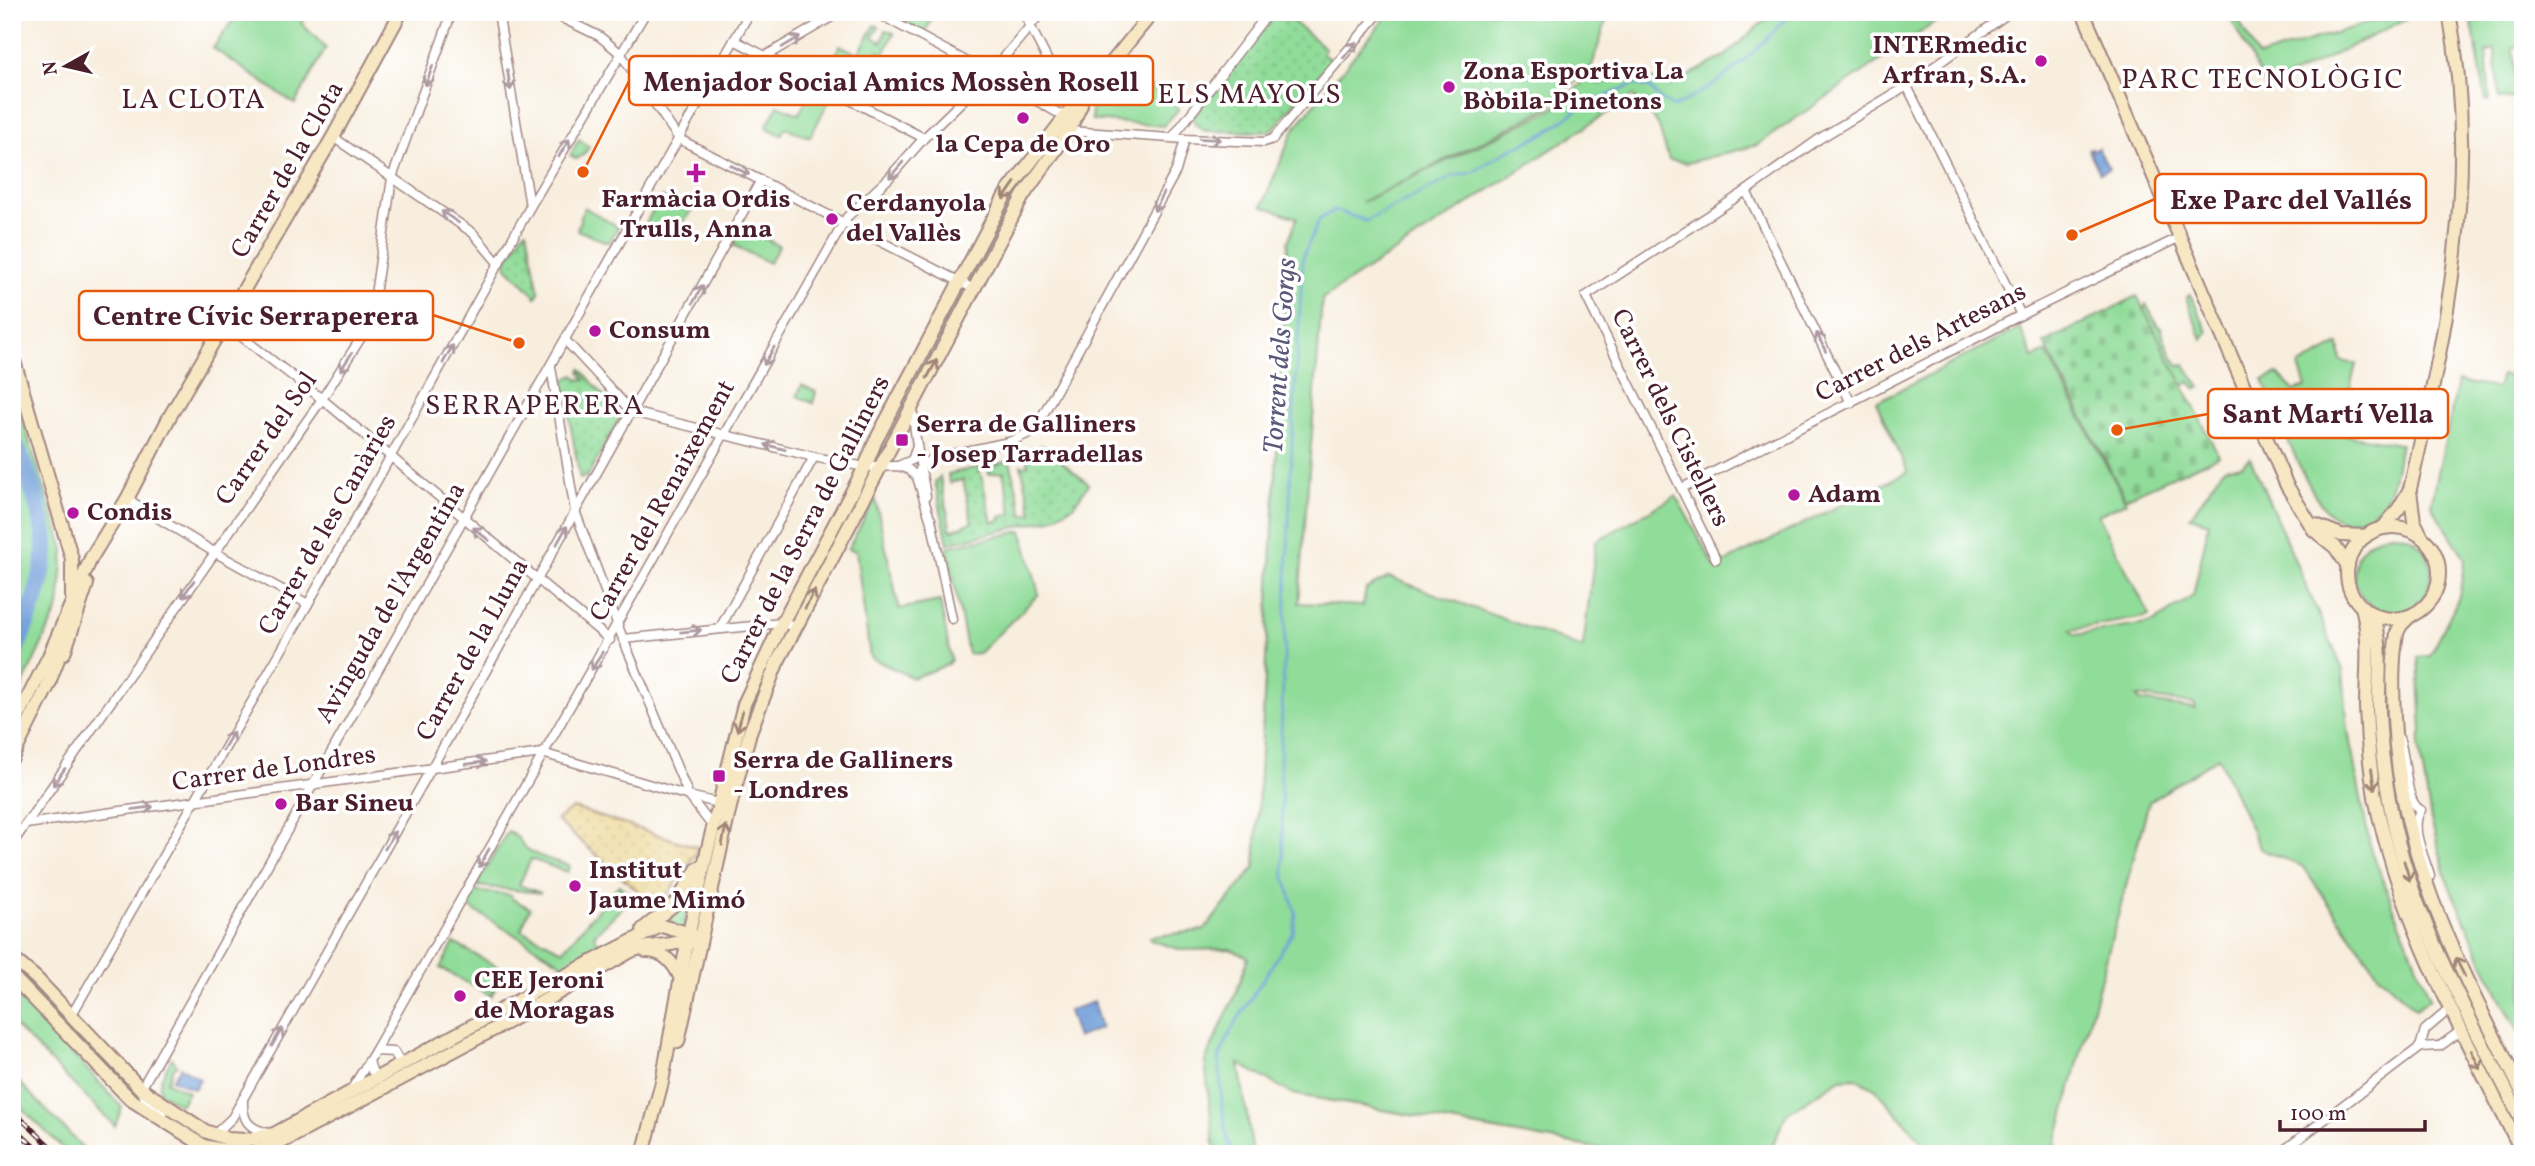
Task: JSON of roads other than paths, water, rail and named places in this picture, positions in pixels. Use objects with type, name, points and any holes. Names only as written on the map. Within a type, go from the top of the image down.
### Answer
[{"type":"street","name":"Carrer de la Clota","points":[[12,729],[49,656],[91,558],[127,499],[170,416],[333,137],[401,12]]},
{"type":"street","name":"Carrer de la Clota","points":[[381,52],[407,12]]},
{"type":"street","name":"Carrer del Sol","points":[[12,844],[322,399],[371,322],[392,178],[452,12]]},
{"type":"street","points":[[498,12],[532,210]]},
{"type":"street","points":[[549,12],[599,36],[620,53],[679,139],[974,289]]},
{"type":"street","name":"Carrer de les Canàries","points":[[65,1015],[194,801],[499,264],[646,12]]},
{"type":"street","name":"Avinguda de l'Argentina","points":[[141,1089],[750,12]]},
{"type":"street","points":[[710,86],[718,84],[840,12]]},
{"type":"street","points":[[874,12],[1069,113]]},
{"type":"street","points":[[1023,12],[1069,113],[1064,128],[1069,131],[1264,142],[1273,139],[1380,12]]},
{"type":"street","name":"Carrer del Renaixement","points":[[369,1061],[542,753],[610,640],[847,217],[888,179],[924,138],[990,74],[1042,12]]},
{"type":"street","name":"Carrer de la Serra de Galliners","points":[[646,1154],[688,937],[713,827],[724,805],[777,663],[1037,165],[1069,113],[1153,12]]},
{"type":"street","points":[[1172,138],[1269,12]]},
{"type":"street","points":[[1683,12],[1695,12]]},
{"type":"street","points":[[1851,403],[1746,191],[1819,139],[1907,86],[2010,12]]},
{"type":"street","points":[[2083,12],[2287,486],[2314,530],[2335,547],[2348,566]]},
{"type":"street","points":[[2383,528],[2410,489],[2448,304],[2460,210],[2462,114],[2449,12]]},
{"type":"street","points":[[734,40],[924,138]]},
{"type":"street","points":[[1907,86],[2021,315]]},
{"type":"street","name":"Carrer de la Serra de Galliners","points":[[646,1154],[694,973],[716,875],[724,805],[744,704],[782,623],[1006,194],[1069,131],[1086,94]]},
{"type":"street","points":[[333,137],[474,233],[499,264]]},
{"type":"street","points":[[917,477],[922,465],[934,458],[1009,442],[1034,431],[1176,171],[1185,139]]},
{"type":"street","name":"Carrer de la Lluna","points":[[215,1134],[232,1118],[761,180]]},
{"type":"street","name":"Carrer dels Cistellers","points":[[1716,559],[1586,296],[1746,191]]},
{"type":"street","name":"Carrer dels Artesans","points":[[1682,488],[2180,237]]},
{"type":"street","points":[[225,324],[322,399],[610,640]]},
{"type":"street","points":[[566,341],[632,412],[865,467],[898,466],[912,460],[916,455],[912,405]]},
{"type":"street","points":[[12,354],[72,559],[72,603],[67,631],[47,688]]},
{"type":"street","points":[[551,367],[575,511],[623,639],[689,796],[713,827]]},
{"type":"street","points":[[916,447],[925,455],[934,458]]},
{"type":"street","points":[[916,447],[922,465],[925,492],[952,619]]},
{"type":"street","points":[[720,628],[814,457]]},
{"type":"street","points":[[898,466],[908,469],[917,477],[932,522]]},
{"type":"street","points":[[2410,489],[2414,521],[2436,557],[2439,580],[2429,602],[2410,616],[2397,633],[2394,659],[2395,730],[2407,817],[2431,900],[2452,951],[2523,1094]]},
{"type":"street","points":[[127,499],[214,552],[308,604]]},
{"type":"street","points":[[2310,522],[2332,533],[2366,536]]},
{"type":"street","points":[[2423,537],[2404,528],[2383,528],[2366,536],[2353,551],[2348,566],[2349,586],[2367,611],[2373,664],[2375,794],[2395,877],[2416,934],[2523,1154]]},
{"type":"street","name":"Carrer de la Clota","points":[[12,758],[66,648],[109,529]]},
{"type":"street","points":[[72,559],[91,558]]},
{"type":"street","points":[[2367,611],[2391,619],[2410,616]]},
{"type":"street","points":[[623,639],[782,623],[795,627]]},
{"type":"street","points":[[2373,709],[2397,838],[2413,891],[2438,952],[2523,1123]]},
{"type":"street","name":"Carrer de Londres","points":[[26,824],[542,753],[724,805]]},
{"type":"street","points":[[543,987],[549,981],[646,927],[669,908],[688,888],[708,848]]},
{"type":"street","points":[[36,999],[48,1002],[65,1015],[141,1089],[205,1131],[228,1139],[245,1140],[274,1134],[444,1055],[631,951],[645,946],[671,944],[688,937],[696,927],[709,882],[716,875]]},
{"type":"street","points":[[12,976],[130,1099],[204,1146],[252,1152],[279,1143],[402,1067],[543,987],[661,926],[673,928],[688,937],[692,945],[691,963],[694,973]]},
{"type":"street","points":[[402,1067],[458,1052],[639,953],[657,951],[670,960],[681,979]]},
{"type":"street","points":[[12,958],[36,978],[74,1030],[93,1050],[95,1064]]},
{"type":"street","points":[[2420,1047],[2425,1030],[2451,1008]]},
{"type":"street","points":[[2279,1154],[2420,1047],[2440,1046],[2462,1030]]},
{"type":"street","points":[[376,1051],[394,1052],[402,1067]]},
{"type":"street","points":[[349,1100],[369,1061]]},
{"type":"street","points":[[369,1061],[380,1080]]},
{"type":"street","points":[[108,1078],[129,1090],[141,1089]]},
{"type":"street","points":[[141,1089],[146,1101],[182,1127],[185,1135]]},
{"type":"street","points":[[243,1096],[243,1112],[248,1125],[258,1131],[274,1134]]},
{"type":"water","points":[[2091,148],[2092,151],[2098,148],[2109,169],[2100,173],[2088,149]]},
{"type":"water","points":[[1093,1002],[1101,1028],[1077,1038],[1068,1011]]},
{"type":"water","points":[[181,1067],[200,1079],[194,1089],[172,1079]]},
{"type":"waterway","name":"Torrent dels Gorgs","points":[[1234,1154],[1227,1138],[1219,1058],[1233,1027],[1293,932],[1296,914],[1284,875],[1280,764],[1292,443],[1303,256],[1319,220],[1334,210],[1366,221],[1454,176],[1473,172],[1505,152],[1546,133],[1581,107],[1635,84],[1650,88],[1661,100],[1674,107],[1708,88],[1738,66],[1791,12]]},
{"type":"waterway","points":[[12,440],[33,490],[45,543],[39,586],[12,657]]},
{"type":"railway","points":[[12,1110],[58,1154]]},
{"type":"railway","points":[[12,1126],[42,1154]]},
{"type":"place","name":"INTERmedic Arfran, S.A.","points":[[2041,61]]},
{"type":"place","name":"Zona Esportiva La Bòbila-Pinetons","points":[[1449,87]]},
{"type":"place","name":"la Cepa de Oro","points":[[1023,118]]},
{"type":"place","name":"Menjador Social Amics Mossèn Rosell","points":[[583,172]]},
{"type":"place","name":"Farmàcia Ordis Trulls, Anna","points":[[696,173]]},
{"type":"place","name":"Cerdanyola del Vallès","points":[[832,219]]},
{"type":"place","name":"Exe Parc del Vallés","points":[[2072,235]]},
{"type":"place","name":"Consum","points":[[595,331]]},
{"type":"place","name":"Centre Cívic Serraperera","points":[[519,343]]},
{"type":"place","name":"Sant Martí Vella","points":[[2117,430]]},
{"type":"place","name":"Serra de Galliners - Josep Tarradellas","points":[[902,440]]},
{"type":"place","name":"Adam","points":[[1794,495]]},
{"type":"place","name":"Condis","points":[[73,513]]},
{"type":"place","name":"Serra de Galliners - Londres","points":[[719,776]]},
{"type":"place","name":"Bar Sineu","points":[[281,804]]},
{"type":"place","name":"Institut Jaume Mimó","points":[[575,886]]},
{"type":"place","name":"CEE Jeroni de Moragas","points":[[460,996]]},
{"type":"district","name":"PARC TECNOLÒGIC","points":[[2263,80]]},
{"type":"district","name":"ELS MAYOLS","points":[[1250,95]]},
{"type":"district","name":"LA CLOTA","points":[[194,100]]},
{"type":"district","name":"SERRAPERERA","points":[[535,406]]}]
